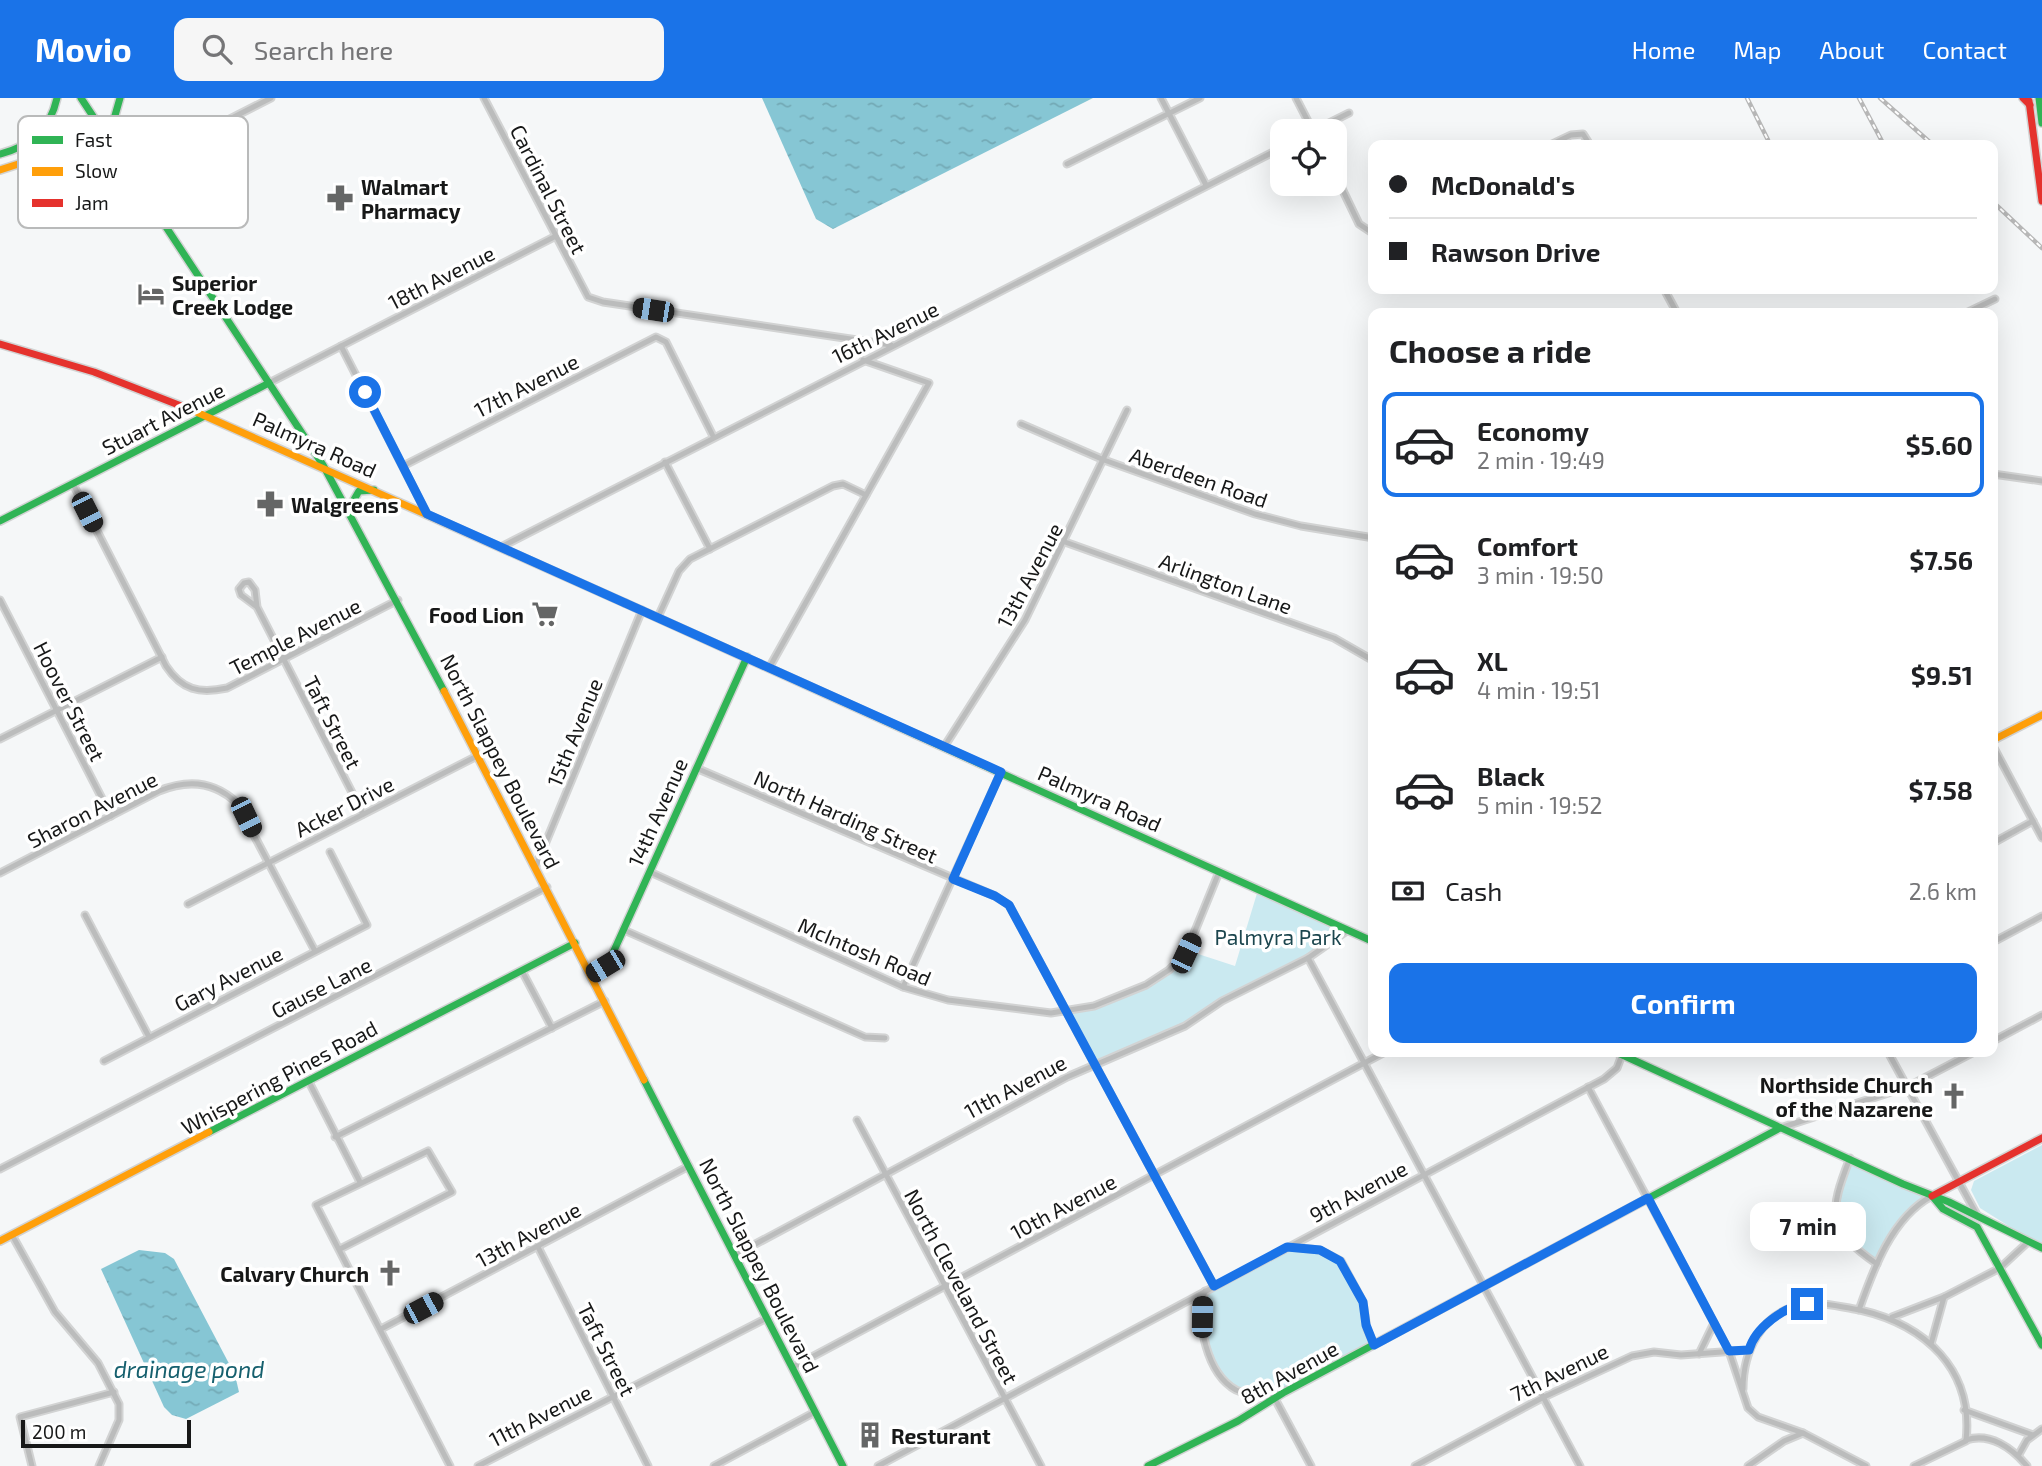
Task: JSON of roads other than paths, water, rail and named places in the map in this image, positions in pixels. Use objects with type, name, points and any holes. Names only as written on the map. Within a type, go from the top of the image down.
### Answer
[{"type":"main road","points":[[52,116],[57,98]]},
{"type":"main road","name":"North Slappey Boulevard","points":[[81,98],[93,116]]},
{"type":"main road","points":[[115,116],[120,98]]},
{"type":"main road","points":[[2023,98],[2029,101],[2042,201]]},
{"type":"main road","points":[[2039,98],[2042,123]]},
{"type":"main road","points":[[2042,117],[2042,123]]},
{"type":"main road","points":[[0,153],[18,148]]},
{"type":"main road","points":[[0,170],[18,166]]},
{"type":"main road","name":"North Slappey Boulevard","points":[[168,228],[323,465],[398,600],[844,1466]]},
{"type":"main road","name":"Palmyra Road","points":[[0,344],[94,372],[207,415],[323,465],[1368,939]]},
{"type":"main road","name":"Stuart Avenue","points":[[0,522],[269,383]]},
{"type":"main road","points":[[348,510],[359,491],[374,490]]},
{"type":"main road","name":"14th Avenue","points":[[591,974],[609,962],[747,657]]},
{"type":"main road","points":[[1998,737],[2042,715]]},
{"type":"main road","name":"Whispering Pines Road","points":[[0,1241],[575,943]]},
{"type":"main road","points":[[1629,1057],[1780,1128],[1977,1215],[2042,1248]]},
{"type":"main road","name":"8th Avenue","points":[[1148,1466],[1238,1421],[1274,1398],[1780,1128]]},
{"type":"main road","points":[[1933,1196],[2042,1138]]},
{"type":"main road","points":[[1933,1196],[1943,1209],[1977,1227],[2042,1345]]},
{"type":"street","points":[[236,116],[271,98]]},
{"type":"street","name":"Cardinal Street","points":[[484,98],[586,294],[603,302],[891,345]]},
{"type":"street","points":[[1161,98],[1206,186]]},
{"type":"street","points":[[1067,164],[1200,98]]},
{"type":"street","points":[[1296,98],[1307,119]]},
{"type":"street","points":[[1337,119],[1349,113]]},
{"type":"street","points":[[1560,140],[1571,135],[1583,134],[1587,140]]},
{"type":"street","name":"16th Avenue","points":[[501,547],[713,436],[1094,246],[1270,154]]},
{"type":"street","points":[[1347,196],[1368,231]]},
{"type":"street","name":"18th Avenue","points":[[341,346],[556,236]]},
{"type":"street","points":[[1976,308],[1995,299]]},
{"type":"street","name":"17th Avenue","points":[[403,466],[656,337],[663,339],[713,436]]},
{"type":"street","points":[[341,346],[427,514]]},
{"type":"street","name":"Stuart Avenue","points":[[269,383],[341,346]]},
{"type":"street","points":[[769,668],[929,383],[863,360]]},
{"type":"street","name":"13th Avenue","points":[[944,747],[1025,620],[1128,410]]},
{"type":"street","name":"Aberdeen Road","points":[[1020,424],[1104,460],[1271,519],[1368,537]]},
{"type":"street","points":[[665,462],[710,549]]},
{"type":"street","points":[[1998,475],[2042,481]]},
{"type":"street","name":"Temple Avenue","points":[[73,484],[162,657],[179,682],[198,691],[227,688],[398,600]]},
{"type":"street","points":[[657,617],[679,571],[690,559],[833,486],[843,484],[866,495]]},
{"type":"street","name":"Arlington Lane","points":[[1065,542],[1334,638],[1368,658]]},
{"type":"street","name":"Taft Street","points":[[257,607],[241,596],[239,589],[243,583],[249,582],[256,590],[257,607],[363,814]]},
{"type":"street","name":"Hoover Street","points":[[0,600],[111,816]]},
{"type":"street","name":"15th Avenue","points":[[536,866],[642,610]]},
{"type":"street","points":[[0,739],[162,657]]},
{"type":"street","name":"Acker Drive","points":[[188,904],[478,755]]},
{"type":"street","points":[[1998,755],[2042,838]]},
{"type":"street","name":"North Harding Street","points":[[696,768],[995,896],[1009,905],[1214,1286]]},
{"type":"street","points":[[903,987],[1001,772]]},
{"type":"street","name":"Sharon Avenue","points":[[0,873],[180,783],[207,785],[224,792],[237,803],[315,951]]},
{"type":"street","points":[[1998,840],[2033,821]]},
{"type":"street","name":"Gary Avenue","points":[[104,1061],[367,925],[330,852]]},
{"type":"street","name":"McIntosh Road","points":[[650,872],[903,987],[929,996],[997,1008],[1066,1012],[1094,1006],[1146,985],[1178,962],[1194,934],[1219,872]]},
{"type":"street","name":"Gause Lane","points":[[0,1169],[547,887]]},
{"type":"street","points":[[85,915],[149,1037]]},
{"type":"street","points":[[1998,939],[2042,916]]},
{"type":"street","points":[[624,930],[865,1037],[885,1038]]},
{"type":"street","name":"11th Avenue","points":[[735,1255],[1095,1064],[1163,1037],[1222,1001],[1308,958],[1348,930]]},
{"type":"street","points":[[1308,958],[1580,1466]]},
{"type":"street","points":[[522,971],[552,1028]]},
{"type":"street","points":[[335,1137],[605,1002]]},
{"type":"street","points":[[1998,1038],[2042,1015]]},
{"type":"street","name":"10th Avenue","points":[[793,1367],[1376,1057]]},
{"type":"street","name":"9th Avenue","points":[[878,1466],[1612,1074],[1619,1057]]},
{"type":"street","points":[[1891,1057],[1977,1215]]},
{"type":"street","name":"8th Avenue","points":[[1780,1128],[1908,1087],[1965,1057]]},
{"type":"street","points":[[308,1080],[360,1182]]},
{"type":"street","points":[[1588,1087],[1729,1351],[1748,1408],[1758,1417],[1803,1433],[1866,1465]]},
{"type":"street","name":"North Cleveland Street","points":[[857,1120],[1041,1466]]},
{"type":"street","points":[[340,1250],[452,1192],[428,1150],[316,1205],[450,1466]]},
{"type":"street","points":[[1850,1158],[1835,1196],[1837,1224],[1850,1242],[1877,1264]]},
{"type":"street","name":"13th Avenue","points":[[381,1329],[689,1166]]},
{"type":"street","points":[[1859,1310],[1877,1264],[1914,1206],[1933,1196]]},
{"type":"street","points":[[12,1235],[55,1312],[97,1363],[119,1404],[119,1420],[99,1466]]},
{"type":"street","points":[[1890,1318],[1944,1297],[2000,1268],[2028,1242]]},
{"type":"street","name":"Taft Street","points":[[538,1247],[648,1466]]},
{"type":"street","points":[[1287,1247],[1320,1250],[1340,1261],[1363,1302],[1366,1325],[1374,1345]]},
{"type":"street","points":[[1205,1291],[1202,1327],[1210,1357],[1220,1376],[1244,1394],[1274,1398],[1311,1466]]},
{"type":"street","points":[[1931,1344],[1944,1297]]},
{"type":"street","points":[[1743,1397],[1743,1373],[1752,1340],[1769,1322],[1801,1305],[1822,1304],[1859,1310],[1890,1318],[1931,1344],[1947,1361],[1959,1381],[1966,1441]]},
{"type":"street","name":"11th Avenue","points":[[478,1466],[767,1318]]},
{"type":"street","points":[[1699,1354],[1714,1323]]},
{"type":"street","name":"7th Avenue","points":[[1415,1466],[1544,1397],[1633,1356],[1654,1352],[1699,1354],[1749,1350]]},
{"type":"street","points":[[32,1466],[20,1417],[114,1392]]},
{"type":"street","points":[[1964,1410],[2033,1435]]},
{"type":"street","points":[[714,1466],[816,1412]]},
{"type":"street","points":[[2018,1456],[2033,1435],[2042,1429]]},
{"type":"street","points":[[1748,1466],[1784,1441],[1803,1433]]},
{"type":"street","points":[[1914,1466],[1966,1441],[1983,1438],[2006,1446],[2027,1466]]},
{"type":"water","points":[[762,98],[1093,98],[833,229],[816,219]]},
{"type":"water","name":"drainage pond","points":[[139,1250],[165,1253],[174,1259],[235,1375],[239,1392],[186,1419],[172,1415],[164,1407],[101,1269]]},
{"type":"railway","points":[[1747,98],[1768,140]]},
{"type":"railway","points":[[1859,98],[1881,140]]},
{"type":"railway","points":[[1880,98],[1927,140]]},
{"type":"railway","points":[[1998,207],[2042,248]]},
{"type":"place","name":"Walmart Pharmacy","points":[[340,198]]},
{"type":"place","name":"Superior Creek Lodge","points":[[151,294]]},
{"type":"place","name":"Walgreens","points":[[270,504]]},
{"type":"place","name":"Food Lion","points":[[545,614]]},
{"type":"place","name":"Northside Church of the Nazarene","points":[[1954,1096]]},
{"type":"place","name":"Calvary Church","points":[[390,1273]]},
{"type":"place","name":"Resturant","points":[[870,1435]]},
{"type":"park label","name":"Palmyra Park","points":[[1278,936]]}]
